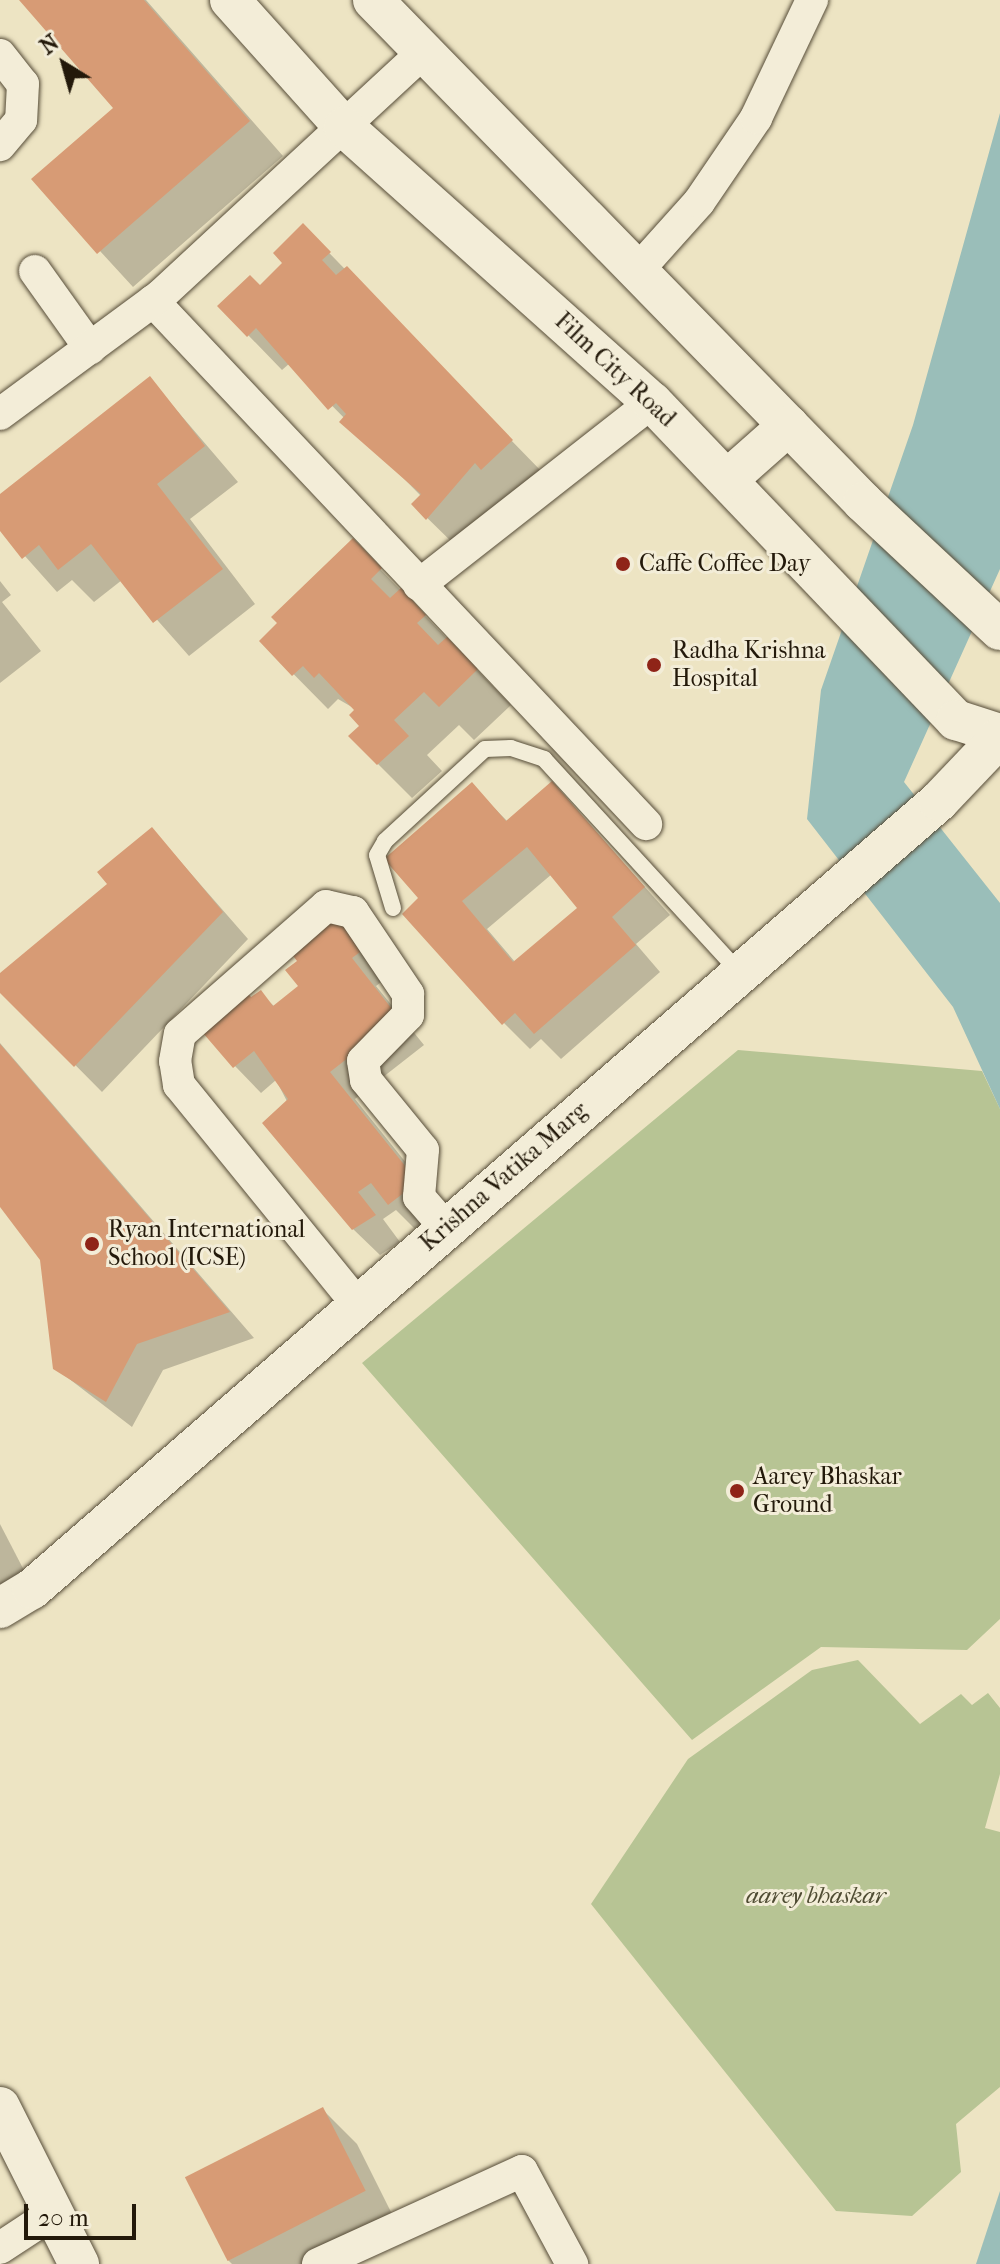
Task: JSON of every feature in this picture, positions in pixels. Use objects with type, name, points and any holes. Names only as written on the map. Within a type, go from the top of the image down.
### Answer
[{"type":"street","name":"Film City Road","points":[[230,0],[344,127],[652,402],[956,720],[1000,735]]},
{"type":"street","points":[[373,0],[789,425],[1000,630]]},
{"type":"street","points":[[638,270],[699,202],[756,118],[812,0]]},
{"type":"street","points":[[4,402],[97,343],[153,301],[422,53]]},
{"type":"street","points":[[0,55],[23,84],[21,120],[0,145]]},
{"type":"street","points":[[41,266],[97,343]]},
{"type":"street","points":[[153,301],[646,824]]},
{"type":"street","points":[[419,585],[652,402]]},
{"type":"street","points":[[728,479],[789,425]]},
{"type":"street","name":"Krishna Vatika Marg","points":[[0,1608],[32,1589],[939,801],[1000,735]]},
{"type":"street","points":[[358,1305],[179,1085],[175,1061],[180,1034],[326,906],[353,912],[408,994],[408,1015],[363,1061],[366,1080],[423,1150],[419,1197],[446,1228]]},
{"type":"street","points":[[0,2107],[79,2264]]},
{"type":"street","points":[[318,2264],[522,2171],[572,2264]]},
{"type":"street","points":[[0,2248],[53,2213]]},
{"type":"lane","points":[[393,908],[377,855],[385,841],[485,749],[511,748],[544,759],[739,972]]},
{"type":"green space","name":"Aarey Bhaskar Ground","points":[[738,1050],[982,1071],[1000,1109],[1000,1619],[967,1650],[821,1647],[692,1740],[362,1363]]},
{"type":"green space","name":"aarey bhaskar","points":[[858,1660],[920,1724],[961,1694],[972,1705],[988,1693],[1000,1708],[1000,1774],[985,1828],[1000,1832],[1000,2087],[956,2124],[961,2172],[912,2216],[836,2211],[591,1904],[688,1759],[812,1670]]},
{"type":"water","points":[[1000,113],[1000,569],[904,782],[1000,903],[1000,1109],[953,1007],[807,819],[821,690],[913,425]]},
{"type":"water","points":[[1000,2191],[1000,2264],[976,2264]]},
{"type":"building","points":[[19,0],[144,0],[250,121],[97,254],[31,179],[113,108]]},
{"type":"building","points":[[303,223],[331,252],[322,260],[336,275],[347,266],[513,440],[481,470],[475,463],[426,520],[411,504],[421,494],[339,422],[346,414],[336,403],[328,410],[256,328],[247,337],[217,306],[250,275],[260,285],[282,263],[273,253]]},
{"type":"building","points":[[150,376],[205,446],[157,484],[223,569],[153,623],[91,544],[58,570],[39,545],[22,559],[0,531],[0,494]]},
{"type":"building","points":[[353,538],[382,568],[371,579],[390,598],[401,588],[426,615],[417,623],[438,645],[447,637],[478,669],[439,707],[424,692],[394,720],[409,736],[377,765],[348,736],[359,726],[349,715],[354,710],[319,673],[314,678],[303,666],[292,676],[259,641],[277,623],[271,617]]},
{"type":"building","points":[[552,781],[645,887],[612,917],[636,945],[534,1034],[515,1013],[502,1025],[402,914],[418,898],[384,859],[472,782],[506,821]],"holes":[[[527,847],[577,908],[513,962],[462,901]]]},
{"type":"building","points":[[152,827],[223,912],[74,1067],[0,993],[0,973],[107,884],[97,872]]},
{"type":"building","points":[[334,911],[364,949],[352,958],[399,1018],[330,1072],[418,1182],[388,1205],[371,1183],[358,1192],[376,1215],[352,1230],[262,1123],[288,1099],[254,1051],[233,1068],[197,1026],[244,989],[251,997],[261,990],[273,1006],[298,986],[285,970],[297,961],[287,948]]},
{"type":"building","points":[[0,1044],[230,1312],[137,1344],[106,1402],[53,1369],[40,1260],[0,1207]]},
{"type":"building","points":[[323,2107],[366,2191],[228,2261],[185,2177]]},
{"type":"place","name":"Caffe Coffee Day","points":[[623,564]]},
{"type":"place","name":"Radha Krishna Hospital","points":[[654,665]]},
{"type":"place","name":"Ryan International School (ICSE)","points":[[92,1244]]},
{"type":"place","name":"Aarey Bhaskar Ground","points":[[737,1491]]}]
